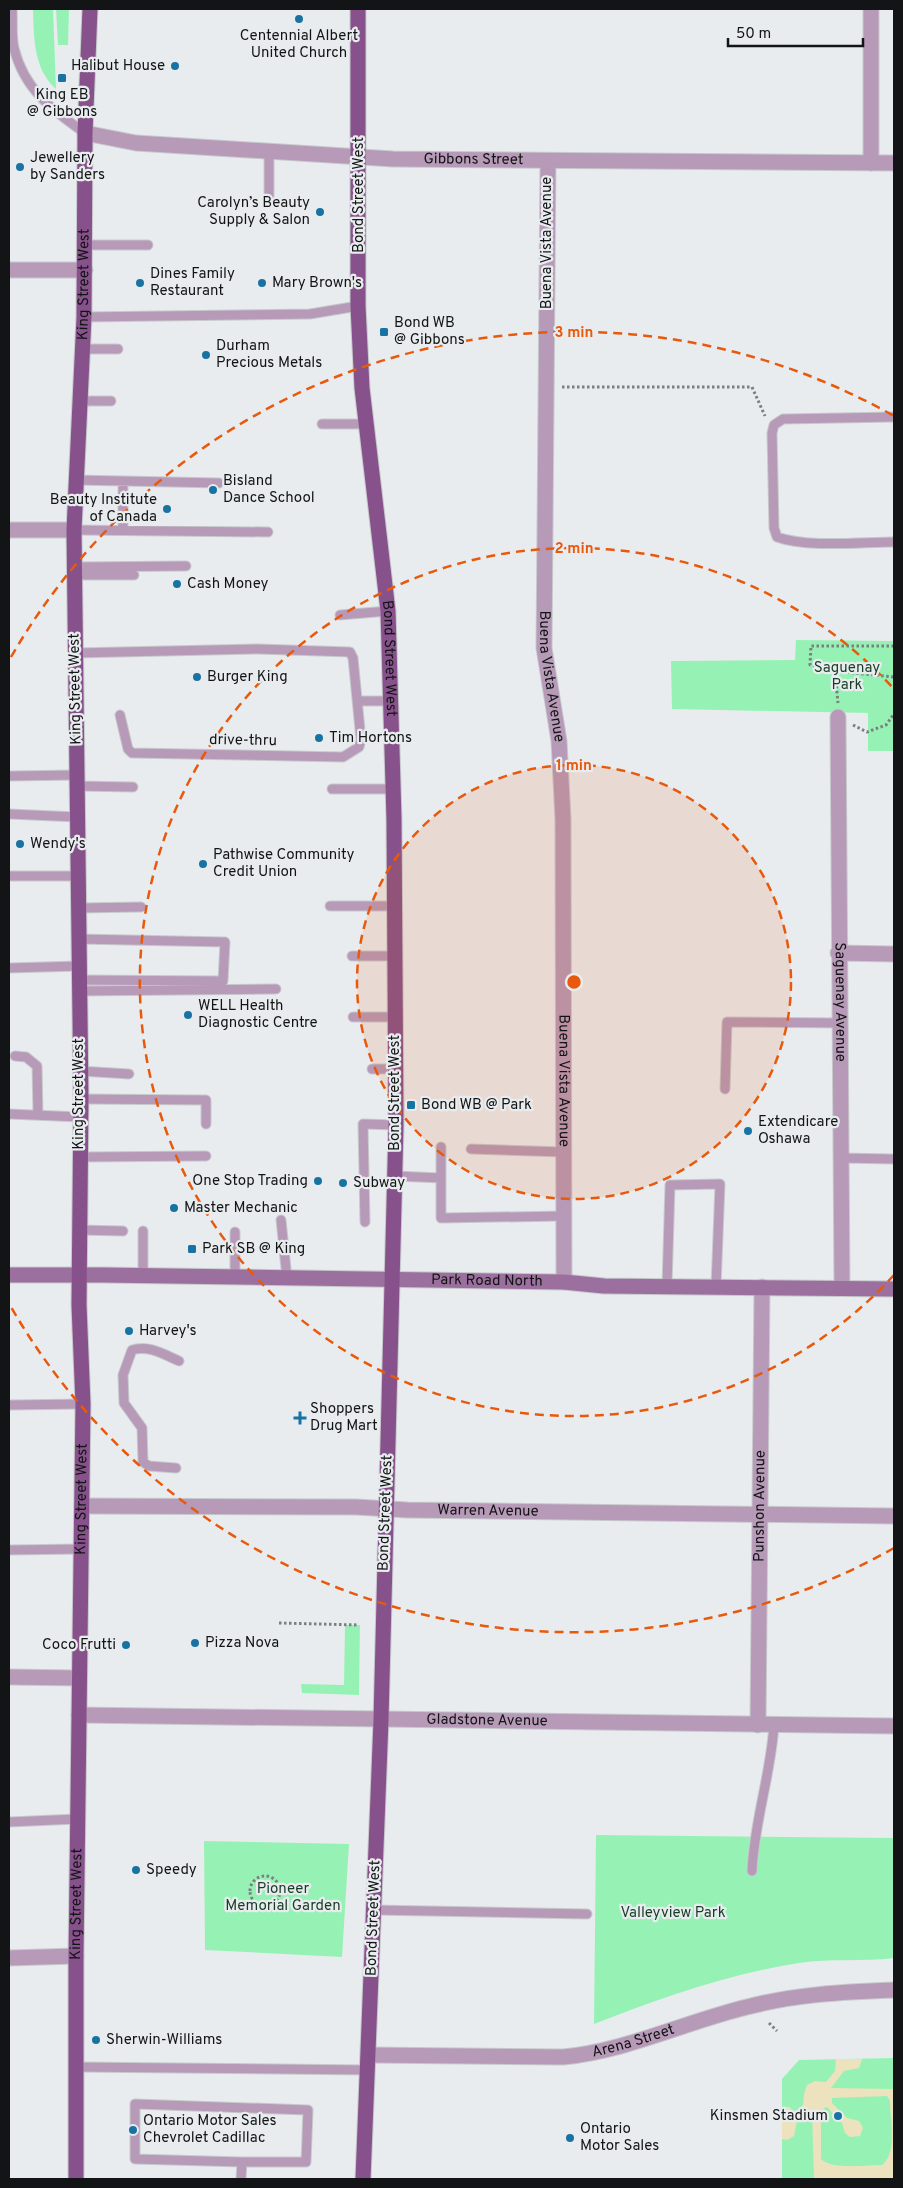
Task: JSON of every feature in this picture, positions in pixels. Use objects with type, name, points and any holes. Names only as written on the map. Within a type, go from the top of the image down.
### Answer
[{"type":"main road","name":"King Street West","points":[[76,2179],[77,1820],[83,1404],[79,1276],[81,1099],[74,530],[84,318],[85,133],[90,9]]},
{"type":"main road","name":"Bond Street West","points":[[358,9],[358,306],[366,424],[388,610],[393,789],[396,1125],[388,1510],[369,2062],[363,2179]]},
{"type":"main road","name":"Park Road North","points":[[9,1275],[143,1275],[564,1282],[604,1286],[894,1289]]},
{"type":"street","points":[[871,9],[871,163]]},
{"type":"street","name":"Gibbons Street","points":[[85,133],[136,143],[358,157],[548,162],[894,163]]},
{"type":"street","name":"Buena Vista Avenue","points":[[548,162],[544,648],[559,741],[563,819],[564,1282]]},
{"type":"street","points":[[9,270],[85,270]]},
{"type":"street","points":[[9,530],[74,530]]},
{"type":"street","name":"Saguenay Avenue","points":[[838,717],[838,953],[842,1288]]},
{"type":"street","points":[[838,953],[894,954]]},
{"type":"street","name":"Punshon Avenue","points":[[758,1725],[762,1287]]},
{"type":"street","name":"Warren Avenue","points":[[82,1506],[356,1507],[388,1510],[894,1516]]},
{"type":"street","points":[[9,1677],[79,1678]]},
{"type":"street","name":"Gladstone Avenue","points":[[79,1715],[894,1726]]},
{"type":"street","points":[[9,1958],[76,1956]]},
{"type":"street","name":"Arena Street","points":[[369,2062],[594,2054],[712,2017],[802,1995],[894,1990]]},
{"type":"lane","points":[[12,9],[13,46],[23,75],[36,94],[52,110],[85,133]]},
{"type":"lane","points":[[269,152],[269,198]]},
{"type":"lane","points":[[85,245],[148,244]]},
{"type":"lane","points":[[84,318],[310,314],[358,306]]},
{"type":"lane","points":[[82,349],[118,349]]},
{"type":"lane","points":[[79,400],[111,401]]},
{"type":"lane","points":[[894,417],[783,420],[774,425],[772,433],[774,528],[777,538],[788,542],[808,543],[894,542]]},
{"type":"lane","points":[[322,424],[366,424]]},
{"type":"lane","points":[[76,480],[218,483]]},
{"type":"lane","points":[[123,482],[123,530]]},
{"type":"lane","points":[[74,530],[268,532]]},
{"type":"lane","points":[[74,571],[186,566]]},
{"type":"lane","points":[[74,571],[134,575]]},
{"type":"lane","points":[[340,615],[388,610]]},
{"type":"lane","points":[[75,653],[258,649],[344,650],[350,652],[353,658],[358,701],[391,701]]},
{"type":"lane","name":"drive-thru","points":[[120,715],[128,749],[132,753],[343,757],[359,747],[361,740],[358,701]]},
{"type":"lane","points":[[9,776],[133,787]]},
{"type":"lane","points":[[332,789],[393,789]]},
{"type":"lane","points":[[9,814],[77,817]]},
{"type":"lane","points":[[9,876],[78,876]]},
{"type":"lane","points":[[330,906],[394,906]]},
{"type":"lane","points":[[78,908],[141,907]]},
{"type":"lane","points":[[78,939],[225,942],[223,981],[79,979]]},
{"type":"lane","points":[[352,956],[394,956]]},
{"type":"lane","points":[[9,968],[79,979],[276,989]]},
{"type":"lane","points":[[353,1017],[394,1017]]},
{"type":"lane","points":[[725,1089],[727,1022],[839,1023]]},
{"type":"lane","points":[[15,1056],[26,1057],[37,1066],[38,1115]]},
{"type":"lane","points":[[372,1069],[395,1069]]},
{"type":"lane","points":[[80,1071],[129,1074]]},
{"type":"lane","points":[[81,1099],[206,1100],[206,1124]]},
{"type":"lane","points":[[9,1114],[80,1117]]},
{"type":"lane","points":[[365,1222],[363,1124],[396,1125]]},
{"type":"lane","points":[[441,1147],[441,1218],[563,1216]]},
{"type":"lane","points":[[471,1149],[563,1152]]},
{"type":"lane","points":[[79,1157],[206,1156]]},
{"type":"lane","points":[[840,1158],[894,1159]]},
{"type":"lane","points":[[395,1176],[441,1178]]},
{"type":"lane","points":[[667,1286],[670,1185],[720,1184],[716,1287]]},
{"type":"lane","points":[[281,1220],[287,1278]]},
{"type":"lane","points":[[79,1230],[122,1231]]},
{"type":"lane","points":[[143,1231],[143,1275]]},
{"type":"lane","points":[[235,1232],[235,1277]]},
{"type":"lane","points":[[176,1468],[149,1466],[143,1462],[142,1428],[124,1403],[123,1375],[132,1350],[141,1347],[153,1349],[179,1361]]},
{"type":"lane","points":[[9,1405],[83,1404]]},
{"type":"lane","points":[[9,1550],[81,1549]]},
{"type":"lane","points":[[752,1872],[753,1851],[769,1776],[774,1725]]},
{"type":"lane","points":[[9,1822],[77,1820]]},
{"type":"lane","points":[[374,1910],[587,1914]]},
{"type":"lane","points":[[76,2067],[369,2062]]},
{"type":"lane","points":[[135,2104],[308,2110],[306,2162],[242,2162],[135,2159],[135,2104]]},
{"type":"lane","points":[[242,2162],[242,2179]]},
{"type":"path","points":[[546,387],[752,387],[772,433]]},
{"type":"path","points":[[894,646],[811,646],[810,665],[830,667],[835,671],[894,677]]},
{"type":"path","points":[[835,671],[838,681],[838,717],[867,732],[886,725],[894,714]]},
{"type":"path","points":[[279,1623],[359,1625]]},
{"type":"path","points":[[262,1876],[271,1877],[278,1884],[278,1898],[271,1904],[257,1903],[251,1896],[253,1882],[262,1876]]},
{"type":"path","points":[[769,2022],[777,2031]]},
{"type":"green space","points":[[33,9],[53,9],[56,89],[43,72],[36,52]]},
{"type":"green space","points":[[56,9],[69,9],[68,45],[58,45]]},
{"type":"green space","name":"Saguenay Park","points":[[796,640],[894,641],[894,751],[868,751],[868,713],[672,709],[671,661],[795,660]]},
{"type":"green space","points":[[345,1625],[360,1625],[359,1695],[302,1693],[301,1684],[344,1685]]},
{"type":"green space","name":"Valleyview Park","points":[[596,1835],[894,1838],[894,1958],[835,1960],[799,1963],[773,1968],[695,1988],[594,2024]]},
{"type":"green space","name":"Pioneer Memorial Garden","points":[[204,1841],[349,1844],[342,1957],[205,1950]]},
{"type":"green space","name":"Kinsmen Stadium","points":[[894,2058],[894,2179],[782,2179],[782,2079],[799,2060]]},
{"type":"sand","points":[[836,2059],[862,2059],[859,2068],[844,2071],[831,2088],[894,2089],[894,2179],[814,2179],[812,2111],[797,2121],[794,2136],[787,2140],[782,2139],[782,2120],[784,2120],[785,2107],[790,2107],[793,2114],[803,2105],[807,2085],[815,2081],[826,2082],[835,2071]],"holes":[[[887,2096],[890,2101],[892,2144],[887,2160],[882,2165],[841,2166],[833,2165],[821,2159],[821,2119],[824,2108],[827,2107],[842,2123],[845,2133],[850,2137],[860,2136],[863,2128],[859,2121],[847,2118],[832,2103],[832,2098]]]},
{"type":"place","name":"Centennial Albert United Church","points":[[299,19]]},
{"type":"place","name":"Halibut House","points":[[175,66]]},
{"type":"place","name":"King EB @ Gibbons","points":[[62,78]]},
{"type":"place","name":"Jewellery by Sanders","points":[[20,167]]},
{"type":"place","name":"Carolyn’s Beauty Supply & Salon","points":[[320,212]]},
{"type":"place","name":"Dines Family Restaurant","points":[[140,283]]},
{"type":"place","name":"Mary Brown's","points":[[262,283]]},
{"type":"place","name":"Bond WB @ Gibbons","points":[[384,332]]},
{"type":"place","name":"Durham Precious Metals","points":[[206,355]]},
{"type":"place","name":"Bisland Dance School","points":[[213,490]]},
{"type":"place","name":"Beauty Institute of Canada","points":[[167,509]]},
{"type":"place","name":"Cash Money","points":[[177,584]]},
{"type":"place","name":"Burger King","points":[[197,677]]},
{"type":"place","name":"Tim Hortons","points":[[319,738]]},
{"type":"place","name":"Wendy's","points":[[20,844]]},
{"type":"place","name":"Pathwise Community Credit Union","points":[[203,864]]},
{"type":"place","name":"WELL Health Diagnostic Centre","points":[[188,1015]]},
{"type":"place","name":"Bond WB @ Park","points":[[411,1105]]},
{"type":"place","name":"Extendicare Oshawa","points":[[748,1131]]},
{"type":"place","name":"One Stop Trading","points":[[318,1181]]},
{"type":"place","name":"Subway","points":[[343,1183]]},
{"type":"place","name":"Master Mechanic","points":[[174,1208]]},
{"type":"place","name":"Park SB @ King","points":[[192,1249]]},
{"type":"place","name":"Harvey's","points":[[129,1331]]},
{"type":"place","name":"Shoppers Drug Mart","points":[[300,1418]]},
{"type":"place","name":"Pizza Nova","points":[[195,1643]]},
{"type":"place","name":"Coco Frutti","points":[[126,1645]]},
{"type":"place","name":"Speedy","points":[[136,1870]]},
{"type":"place","name":"Sherwin-Williams","points":[[96,2040]]},
{"type":"place","name":"Kinsmen Stadium","points":[[838,2116]]},
{"type":"place","name":"Ontario Motor Sales Chevrolet Cadillac","points":[[133,2130]]},
{"type":"place","name":"Ontario Motor Sales","points":[[570,2138]]}]
